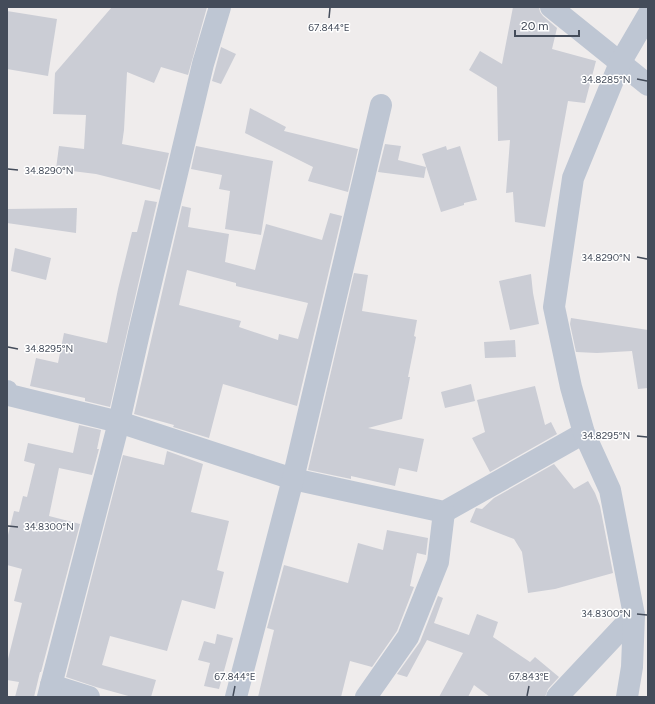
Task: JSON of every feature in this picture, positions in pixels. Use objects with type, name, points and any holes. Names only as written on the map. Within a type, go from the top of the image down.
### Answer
[{"type":"street","points":[[89,697],[49,691],[119,422],[203,64],[220,7]]},
{"type":"street","points":[[550,7],[648,85]]},
{"type":"street","points":[[627,697],[632,667],[634,614],[610,490],[584,432],[571,387],[554,307],[573,178],[620,63],[648,15]]},
{"type":"street","points":[[236,697],[293,478],[381,105]]},
{"type":"street","points":[[7,391],[9,395],[119,422],[293,478],[444,512],[584,432]]},
{"type":"street","points":[[366,697],[408,637],[438,562],[444,512]]},
{"type":"street","points":[[557,697],[634,614]]},
{"type":"building","points":[[112,7],[207,7],[188,75],[161,67],[154,83],[127,72],[122,144],[169,153],[160,190],[96,174],[56,169],[59,146],[84,149],[86,115],[53,114],[55,73]]},
{"type":"building","points":[[513,7],[539,7],[543,16],[557,28],[552,49],[596,61],[585,103],[568,101],[545,227],[515,222],[513,192],[506,193],[510,140],[498,141],[497,87],[469,70],[480,51],[502,64]]},
{"type":"building","points":[[7,11],[57,19],[48,76],[7,69]]},
{"type":"building","points":[[221,47],[236,54],[221,84],[212,81]]},
{"type":"building","points":[[250,108],[286,127],[284,131],[358,149],[348,192],[308,181],[313,167],[245,133]]},
{"type":"building","points":[[385,144],[401,146],[398,160],[426,167],[424,178],[378,172]]},
{"type":"building","points":[[196,146],[273,161],[261,235],[225,229],[230,191],[219,189],[222,175],[191,169]]},
{"type":"building","points":[[446,146],[447,150],[460,146],[477,200],[464,203],[464,205],[441,212],[422,154]]},
{"type":"building","points":[[145,200],[157,202],[110,407],[85,401],[85,398],[30,386],[36,358],[58,363],[64,333],[107,343],[132,232],[137,232]]},
{"type":"building","points":[[182,206],[191,208],[188,227],[229,234],[225,262],[255,270],[266,224],[322,240],[330,213],[342,216],[297,406],[223,384],[209,438],[173,427],[174,425],[134,414]],"holes":[[[187,270],[236,283],[236,286],[308,303],[298,339],[279,334],[278,340],[239,327],[241,321],[179,305]]]},
{"type":"building","points":[[77,208],[76,233],[7,223],[7,209]]},
{"type":"building","points":[[15,248],[51,258],[46,280],[11,271]]},
{"type":"building","points":[[354,273],[368,275],[362,311],[417,320],[414,336],[416,337],[408,377],[410,377],[402,419],[368,428],[424,439],[417,472],[399,468],[395,486],[351,476],[351,479],[308,470]]},
{"type":"building","points":[[531,274],[539,324],[510,330],[499,281]]},
{"type":"building","points":[[571,318],[648,330],[648,388],[638,389],[632,351],[597,353],[576,352],[570,324]]},
{"type":"building","points":[[515,340],[516,357],[485,358],[484,342]]},
{"type":"building","points":[[471,384],[475,401],[445,408],[441,392]]},
{"type":"building","points":[[535,386],[545,425],[551,422],[557,434],[490,472],[472,438],[485,432],[477,400]]},
{"type":"building","points":[[79,425],[101,430],[97,449],[99,449],[92,475],[59,468],[49,516],[80,524],[34,697],[15,697],[19,682],[7,680],[7,663],[22,603],[14,601],[22,569],[7,565],[7,539],[14,511],[19,512],[23,496],[27,497],[35,464],[24,461],[28,443],[73,453]]},
{"type":"building","points":[[167,451],[203,464],[191,512],[229,521],[217,570],[224,572],[215,609],[182,600],[167,651],[110,636],[102,665],[156,680],[151,697],[132,697],[66,677],[123,455],[164,465]]},
{"type":"building","points":[[554,464],[574,489],[588,481],[595,493],[600,506],[613,573],[555,589],[528,593],[522,552],[514,539],[470,522],[476,508],[482,509],[494,498]]},
{"type":"building","points":[[387,530],[428,538],[426,555],[417,553],[410,586],[414,587],[397,631],[372,667],[350,661],[341,697],[258,697],[274,630],[267,628],[284,565],[348,583],[358,543],[383,550]]},
{"type":"building","points":[[438,596],[443,598],[434,623],[469,635],[477,614],[498,622],[493,637],[530,662],[535,657],[559,677],[548,689],[545,697],[490,697],[474,685],[468,697],[439,697],[463,653],[427,640],[407,677],[397,674],[420,642]]},
{"type":"building","points":[[217,634],[233,638],[219,689],[204,686],[210,663],[198,660],[204,641],[215,644]]}]
